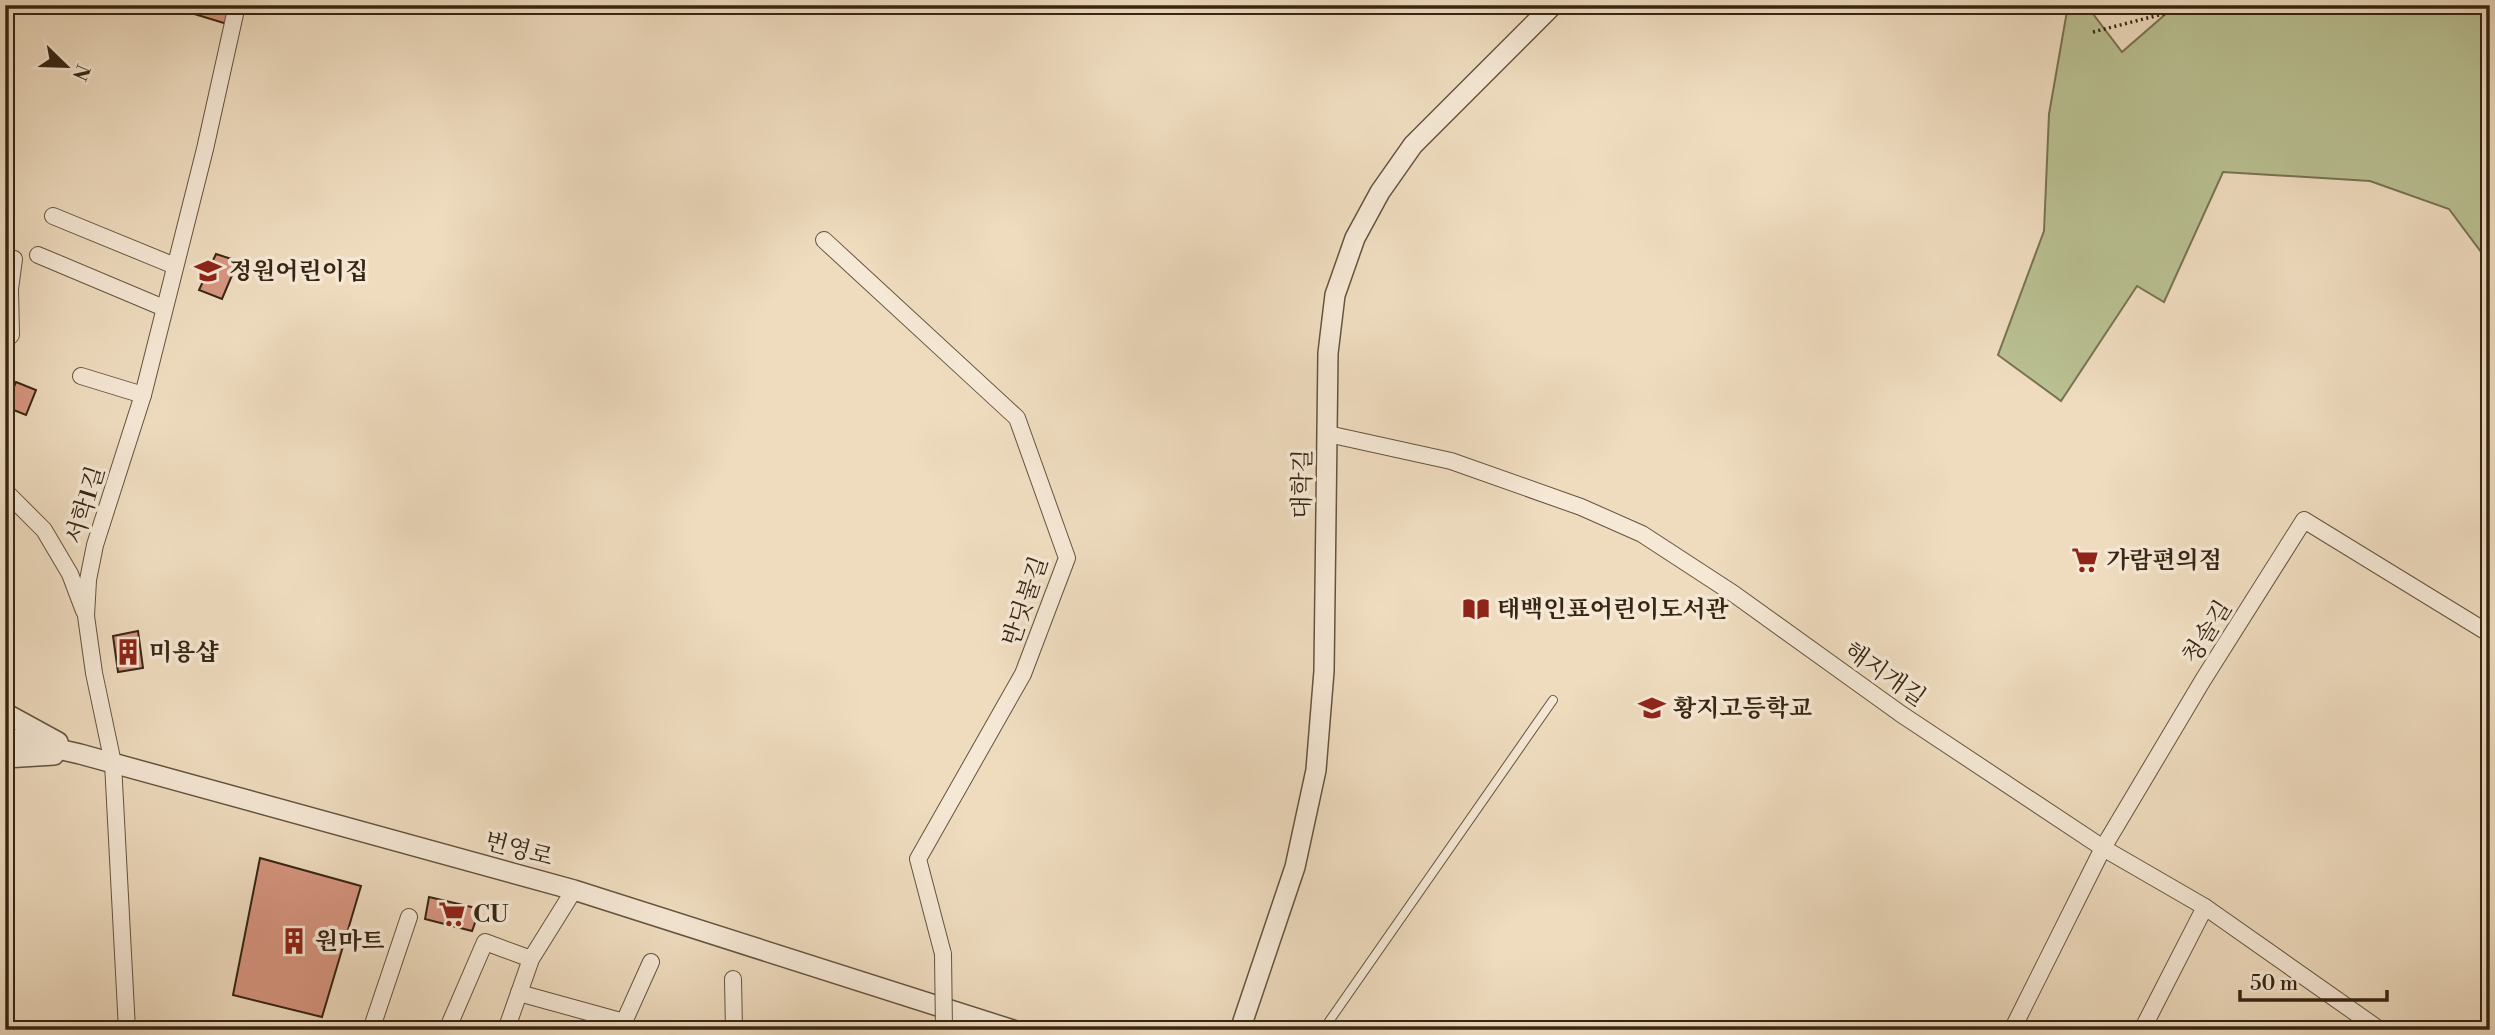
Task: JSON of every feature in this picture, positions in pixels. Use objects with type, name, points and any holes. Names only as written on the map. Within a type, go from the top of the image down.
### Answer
[{"type":"street","name":"서학1길","points":[[127,1030],[113,763],[94,673],[86,617],[88,580],[95,545],[143,395],[205,149],[237,5]]},
{"type":"street","name":"대학길","points":[[1240,1030],[1294,867],[1316,770],[1324,671],[1328,353],[1335,295],[1355,238],[1380,192],[1413,145],[1553,5]]},
{"type":"street","points":[[53,216],[175,266]]},
{"type":"street","name":"반딧불길","points":[[824,240],[1017,418],[1067,558],[1023,674],[918,859],[943,954],[944,1030]]},
{"type":"street","points":[[38,255],[164,308]]},
{"type":"street","points":[[5,341],[11,335],[10,289],[14,259]]},
{"type":"street","points":[[80,376],[143,395]]},
{"type":"street","name":"해지개길","points":[[1328,434],[1451,461],[1581,507],[1642,534],[1724,588],[1901,714],[2103,848],[2205,907],[2380,1030]]},
{"type":"street","points":[[5,491],[44,530],[70,573],[86,617]]},
{"type":"street","name":"청솔길","points":[[2103,848],[2203,680],[2304,520],[2490,634]]},
{"type":"street","points":[[5,713],[80,754]]},
{"type":"street","name":"번영로","points":[[5,737],[80,754],[574,890],[1013,1030]]},
{"type":"street","points":[[5,758],[80,754]]},
{"type":"street","points":[[2012,1030],[2103,848]]},
{"type":"street","points":[[506,1030],[531,959],[574,890]]},
{"type":"street","points":[[2142,1030],[2205,907]]},
{"type":"street","points":[[371,1030],[409,918]]},
{"type":"street","points":[[447,1030],[485,942],[531,959]]},
{"type":"street","points":[[519,993],[623,1026],[651,962]]},
{"type":"street","points":[[733,979],[734,1030]]},
{"type":"lane","points":[[1323,1030],[1553,700]]},
{"type":"path","points":[[2093,32],[2198,5]]},
{"type":"green space","points":[[2176,5],[2490,5],[2490,264],[2449,209],[2370,181],[2223,172],[2164,302],[2137,286],[2061,401],[1998,355],[2044,231],[2049,114],[2067,11],[2090,10],[2122,52]]},
{"type":"building","points":[[168,5],[230,5],[227,24]]},
{"type":"building","name":"정원어린이집","points":[[216,254],[238,261],[222,299],[199,290]]},
{"type":"building","points":[[16,382],[36,390],[26,415],[6,407]]},
{"type":"building","name":"미용샵","points":[[138,631],[143,668],[118,672],[113,636]]},
{"type":"building","name":"원마트","points":[[260,858],[361,886],[322,1017],[233,995]]},
{"type":"building","name":"CU","points":[[429,897],[480,909],[472,931],[425,919]]},
{"type":"place","name":"정원어린이집","points":[[208,271]]},
{"type":"place","name":"가람편의점","points":[[2085,560]]},
{"type":"place","name":"태백인표어린이도서관","points":[[1476,609]]},
{"type":"place","name":"미용샵","points":[[128,652]]},
{"type":"place","name":"황지고등학교","points":[[1652,708]]},
{"type":"place","name":"CU","points":[[452,914]]},
{"type":"place","name":"원마트","points":[[294,941]]}]
